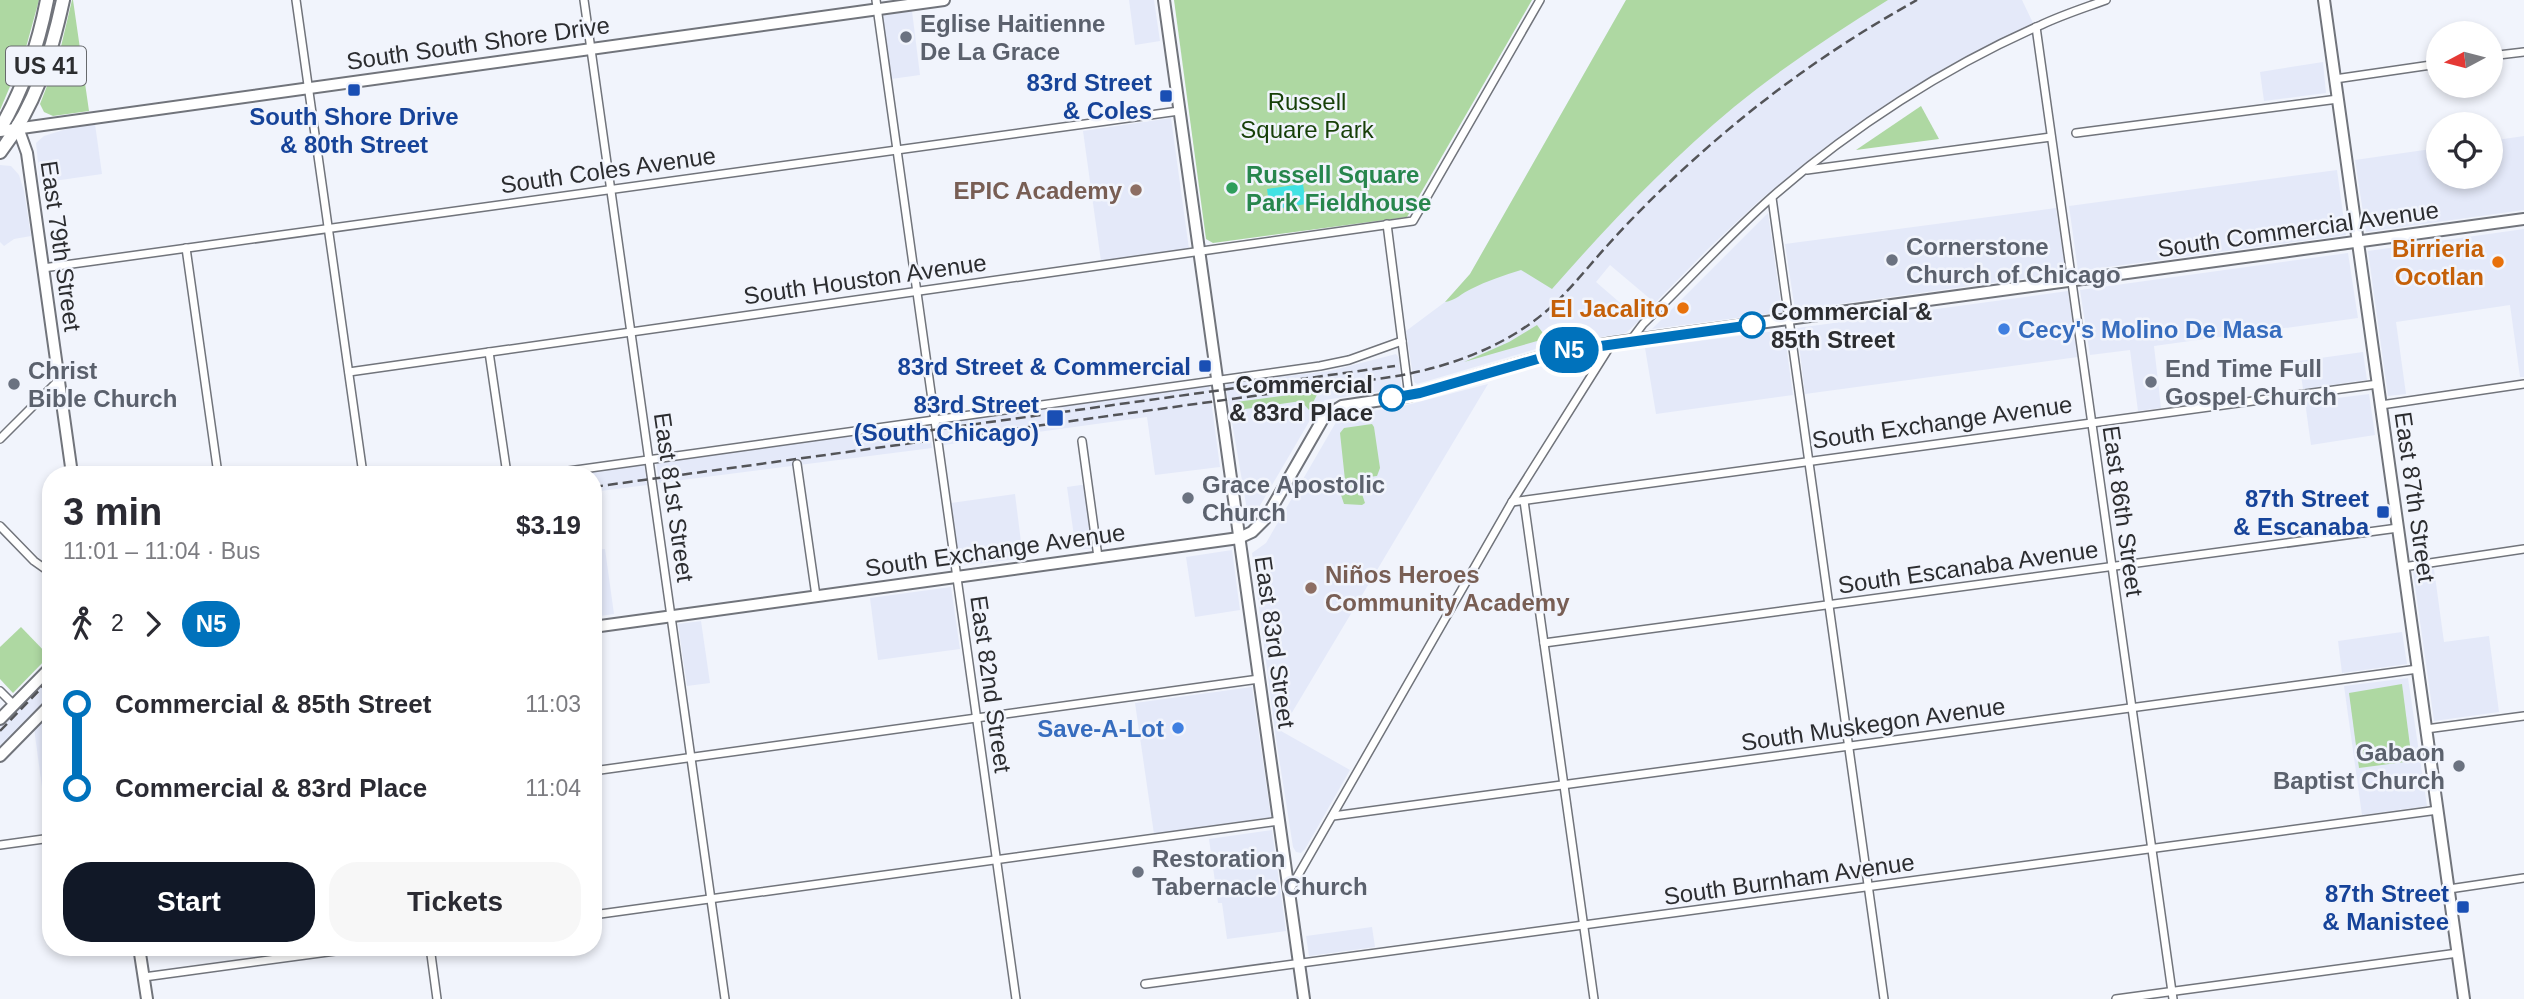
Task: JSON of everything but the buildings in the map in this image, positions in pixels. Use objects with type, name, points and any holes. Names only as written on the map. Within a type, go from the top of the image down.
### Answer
[{"type":"main road","name":"US 41","points":[[0,130],[34,55],[47,0]]},
{"type":"main road","name":"US 41","points":[[0,152],[18,129],[44,71],[63,0]]},
{"type":"main road","name":"South South Shore Drive","points":[[0,130],[591,49],[876,5],[944,0]]},
{"type":"main road","name":"East 83rd Street","points":[[1164,0],[1304,999]]},
{"type":"main road","name":"East 87th Street","points":[[2323,0],[2464,999]]},
{"type":"main road","name":"East 79th Street","points":[[12,108],[27,153],[71,466]]},
{"type":"main road","name":"South Commercial Avenue","points":[[1334,408],[1409,396],[1548,355],[1612,343],[2524,219]]},
{"type":"main road","name":"South Exchange Avenue","points":[[602,625],[1239,538],[1252,532],[1266,518],[1319,424],[1334,408]]},
{"type":"main road","points":[[0,719],[42,676]]},
{"type":"main road","points":[[0,756],[42,713]]},
{"type":"main road","points":[[140,956],[147,999]]},
{"type":"street","points":[[296,0],[362,466]]},
{"type":"street","name":"East 81st Street","points":[[584,0],[725,999]]},
{"type":"street","name":"South Houston Avenue","points":[[349,372],[1413,221],[1540,0]]},
{"type":"street","points":[[1630,341],[1643,324],[1772,198],[1863,127],[1984,53],[2038,26],[2106,0]]},
{"type":"street","name":"East 82nd Street","points":[[876,5],[1016,999]]},
{"type":"street","name":"East 86th Street","points":[[2038,26],[2051,137],[2172,995]]},
{"type":"street","points":[[2503,54],[2524,52]]},
{"type":"street","points":[[2335,79],[2426,66]]},
{"type":"street","points":[[2076,133],[2337,99]]},
{"type":"street","name":"South Coles Avenue","points":[[43,268],[1179,111]]},
{"type":"street","points":[[1806,170],[2051,137]]},
{"type":"street","points":[[1772,198],[1885,999]]},
{"type":"street","points":[[1387,224],[1409,396]]},
{"type":"street","points":[[186,248],[217,466]]},
{"type":"street","points":[[602,466],[1341,362],[1402,341]]},
{"type":"street","points":[[1289,891],[1512,502],[1612,343]]},
{"type":"street","points":[[489,352],[506,466]]},
{"type":"street","points":[[0,439],[59,380]]},
{"type":"street","name":"South Exchange Avenue","points":[[1512,502],[2378,384]]},
{"type":"street","points":[[2381,405],[2524,384]]},
{"type":"street","points":[[1082,441],[1098,557]]},
{"type":"street","points":[[797,464],[816,596]]},
{"type":"street","points":[[1524,500],[1594,999]]},
{"type":"street","points":[[0,526],[42,567]]},
{"type":"street","name":"South Escanaba Avenue","points":[[1544,643],[2398,528]]},
{"type":"street","points":[[2403,567],[2524,549]]},
{"type":"street","name":"South Muskegon Avenue","points":[[1334,816],[2418,670]]},
{"type":"street","points":[[602,770],[1259,679]]},
{"type":"street","points":[[0,691],[14,705]]},
{"type":"street","points":[[2426,729],[2524,716]]},
{"type":"street","name":"South Burnham Avenue","points":[[1145,984],[2438,810]]},
{"type":"street","points":[[602,914],[1279,821]]},
{"type":"street","points":[[0,845],[42,839]]},
{"type":"street","points":[[2449,889],[2524,878]]},
{"type":"street","points":[[2116,999],[2172,995],[2458,953]]},
{"type":"street","points":[[144,977],[299,956]]},
{"type":"street","points":[[431,956],[437,999]]},
{"type":"shaded area","points":[[1129,0],[1154,0],[1160,41],[1135,45]]},
{"type":"shaded area","points":[[1626,0],[2022,0],[2033,23],[1950,65],[1891,101],[1815,155],[1760,200],[1655,303],[1610,265],[1596,282],[1640,320],[1626,333],[1550,345],[1417,384],[1414,382],[1406,331],[1445,302],[1470,274]]},
{"type":"shaded area","points":[[912,11],[920,75],[891,79],[882,15]]},
{"type":"shaded area","points":[[2323,62],[2326,93],[2264,101],[2260,72]]},
{"type":"shaded area","name":"EPIC Academy","points":[[1171,118],[1189,249],[1101,261],[1083,131]]},
{"type":"shaded area","points":[[95,124],[102,174],[40,183],[36,143],[44,136],[73,127]]},
{"type":"shaded area","points":[[2524,136],[2524,210],[2366,232],[2355,160],[2426,150],[2426,189],[2503,189],[2503,139]]},
{"type":"shaded area","points":[[0,165],[11,166],[19,175],[31,236],[14,239],[4,246],[0,242]]},
{"type":"shaded area","points":[[2337,170],[2346,235],[2078,271],[2069,206]]},
{"type":"shaded area","points":[[2056,208],[2066,273],[1795,310],[1785,244]]},
{"type":"shaded area","points":[[1768,213],[1782,312],[1652,329]]},
{"type":"shaded area","points":[[2524,229],[2524,377],[2520,377],[2510,305],[2396,322],[2406,394],[2388,396],[2368,251]]},
{"type":"shaded area","points":[[2348,253],[2358,318],[2154,346],[2161,408],[2138,411],[2130,350],[2090,355],[2080,290]]},
{"type":"shaded area","points":[[2068,291],[2078,357],[1805,394],[1797,328]]},
{"type":"shaded area","points":[[1784,330],[1793,395],[1656,414],[1645,348]]},
{"type":"shaded area","points":[[2363,352],[2367,380],[2303,389],[2299,361]]},
{"type":"shaded area","points":[[1396,354],[1399,358],[1401,386],[1325,400],[1313,415],[1258,509],[1252,513],[1247,510],[1226,387],[1228,383],[1330,371]]},
{"type":"shaded area","name":"Niños Heroes Community Academy","points":[[1488,384],[1281,731],[1350,770],[1305,849],[1301,853],[1296,852],[1276,739],[1252,553],[1266,543],[1339,417],[1407,405]]},
{"type":"shaded area","points":[[1209,385],[1220,467],[1155,475],[1147,417],[943,445],[940,422]]},
{"type":"shaded area","points":[[2369,394],[2375,435],[2311,445],[2305,402]]},
{"type":"shaded area","points":[[929,424],[932,448],[659,483],[656,462]]},
{"type":"shaded area","points":[[644,464],[647,485],[602,491],[602,470]]},
{"type":"shaded area","points":[[1088,484],[1097,548],[1076,550],[1067,487]]},
{"type":"shaded area","points":[[1015,494],[1023,558],[960,566],[951,503]]},
{"type":"shaded area","points":[[602,549],[605,549],[614,614],[602,616]]},
{"type":"shaded area","points":[[1232,550],[1240,610],[1195,617],[1186,557]]},
{"type":"shaded area","points":[[2434,569],[2444,642],[2489,636],[2499,712],[2434,721],[2413,572]]},
{"type":"shaded area","points":[[951,587],[960,649],[878,660],[870,598]]},
{"type":"shaded area","points":[[701,621],[710,683],[687,686],[678,624]]},
{"type":"shaded area","points":[[2402,632],[2407,664],[2342,673],[2338,641]]},
{"type":"shaded area","points":[[2408,678],[2427,806],[2362,815],[2344,686]]},
{"type":"shaded area","points":[[42,683],[42,706],[0,749],[0,726]]},
{"type":"shaded area","points":[[1252,687],[1271,817],[1154,834],[1135,703]]},
{"type":"shaded area","points":[[42,720],[42,787],[34,728]]},
{"type":"shaded area","points":[[1272,830],[1286,931],[1227,939],[1222,903],[1218,903],[1209,839]]},
{"type":"shaded area","points":[[1372,927],[1375,947],[1309,956],[1306,936]]},
{"type":"green space","points":[[0,0],[39,0],[25,51],[0,110]]},
{"type":"green space","points":[[72,0],[89,111],[53,116],[44,112],[40,104],[59,55]]},
{"type":"green space","name":"Russell Square Park","points":[[1174,0],[1532,0],[1407,217],[1213,243],[1206,239]]},
{"type":"green space","points":[[1626,0],[1888,0],[1790,64],[1710,128],[1640,194],[1552,289],[1521,270],[1483,283],[1445,302],[1470,274]]},
{"type":"green space","points":[[1921,106],[1939,139],[1856,150]]},
{"type":"green space","points":[[1537,325],[1545,336],[1544,339],[1464,362],[1509,342]]},
{"type":"green space","points":[[1319,391],[1309,410],[1301,401],[1245,409],[1238,415],[1236,402]]},
{"type":"green space","points":[[1372,424],[1380,468],[1377,476],[1361,478],[1365,503],[1344,504],[1341,495],[1347,488],[1347,480],[1340,433],[1344,428]]},
{"type":"green space","points":[[21,627],[42,649],[42,663],[13,693],[0,679],[0,647]]},
{"type":"green space","points":[[2402,684],[2412,761],[2359,768],[2349,693]]},
{"type":"water","points":[[1303,184],[1306,204],[1270,210],[1267,189]]},
{"type":"railway","points":[[602,486],[1384,378],[1448,364],[1508,338],[1544,313],[1657,194],[1742,118],[1827,55],[1917,0]]},
{"type":"railway","points":[[882,437],[1395,366]]},
{"type":"railway","points":[[0,731],[42,687]]},
{"type":"bus line","name":"N5","points":[[1392,398],[1409,396],[1565,351],[1752,325]]},
{"type":"place","name":"Eglise Haitienne De La Grace","points":[[906,37]]},
{"type":"place","name":"South Shore Drive & 80th Street","points":[[354,90]]},
{"type":"place","name":"83rd Street & Coles","points":[[1166,96]]},
{"type":"place","name":"Russell Square Park Fieldhouse","points":[[1232,188]]},
{"type":"place","name":"EPIC Academy","points":[[1136,190]]},
{"type":"place","name":"Cornerstone Church of Chicago","points":[[1892,260]]},
{"type":"place","name":"Birrieria Ocotlan","points":[[2498,262]]},
{"type":"place","name":"El Jacalito","points":[[1683,308]]},
{"type":"place","name":"Commercial & 85th Street","points":[[1752,325]]},
{"type":"place","name":"Cecy's Molino De Masa","points":[[2004,329]]},
{"type":"place","name":"83rd Street & Commercial","points":[[1205,366]]},
{"type":"place","name":"End Time Full Gospel Church","points":[[2151,382]]},
{"type":"place","name":"Christ Bible Church","points":[[14,384]]},
{"type":"place","name":"Commercial & 83rd Place","points":[[1392,398]]},
{"type":"place","name":"83rd Street (South Chicago)","points":[[1055,418]]},
{"type":"place","name":"Grace Apostolic Church","points":[[1188,498]]},
{"type":"place","name":"87th Street & Escanaba","points":[[2383,512]]},
{"type":"place","name":"Niños Heroes Community Academy","points":[[1311,588]]},
{"type":"place","name":"Save-A-Lot","points":[[1178,728]]},
{"type":"place","name":"Gabaon Baptist Church","points":[[2459,766]]},
{"type":"place","name":"Restoration Tabernacle Church","points":[[1138,872]]},
{"type":"place","name":"87th Street & Manistee","points":[[2463,907]]}]
